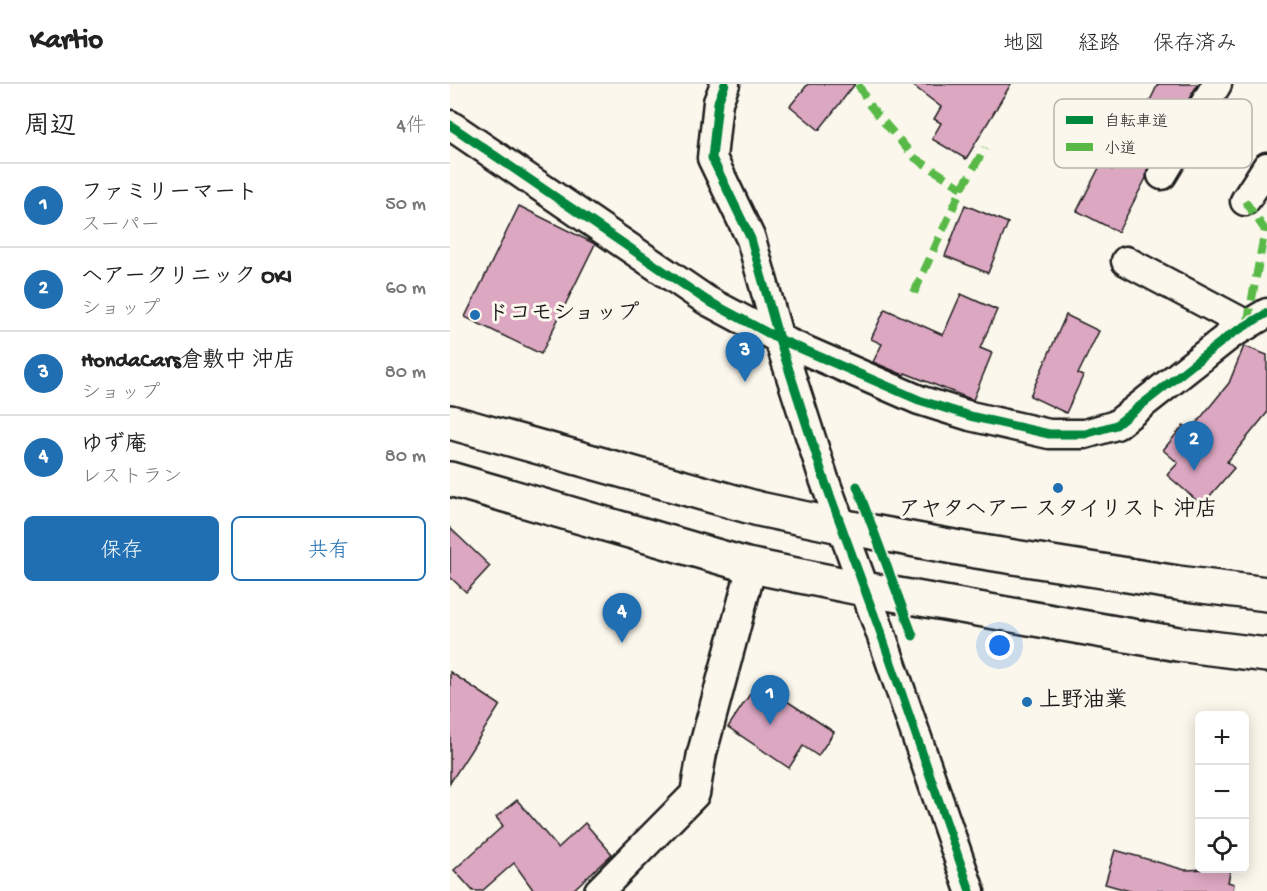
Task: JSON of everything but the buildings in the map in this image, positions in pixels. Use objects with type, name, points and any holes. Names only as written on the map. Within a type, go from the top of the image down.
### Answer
[{"type":"street","points":[[724,84],[718,102],[712,158],[751,239],[779,339],[840,526],[880,631],[970,891]]},
{"type":"street","points":[[1208,99],[1217,84]]},
{"type":"street","points":[[450,125],[706,300],[779,339],[919,400],[970,416],[1049,434],[1085,434],[1116,425],[1230,335],[1257,319]]},
{"type":"street","points":[[1245,201],[1267,167]]},
{"type":"street","points":[[1162,175],[1166,168]]},
{"type":"street","points":[[1126,261],[1257,319]]},
{"type":"street","points":[[450,422],[759,509],[970,550],[1178,583],[1267,594]]},
{"type":"street","points":[[450,479],[752,566],[864,589],[1178,644],[1267,655]]},
{"type":"street","points":[[598,891],[695,794],[702,753],[752,566]]},
{"type":"marked path","points":[[858,84],[870,106],[915,158],[962,188]]},
{"type":"marked path","points":[[914,293],[962,188],[985,148]]},
{"type":"marked path","points":[[1245,201],[1265,230],[1247,325]]},
{"type":"cycle path","points":[[725,84],[718,102],[712,158],[751,239],[779,339],[824,479],[880,631],[970,891]]},
{"type":"cycle path","points":[[450,125],[706,300],[779,339],[919,400],[970,416],[1049,434],[1085,434],[1116,425],[1230,335],[1267,313]]},
{"type":"cycle path","points":[[857,486],[913,636]]},
{"type":"place","name":"ドコモショップ","points":[[475,315]]},
{"type":"place","name":"HondaCars倉敷中 沖店","points":[[745,382]]},
{"type":"place","name":"ヘアークリニック OKI","points":[[1194,471]]},
{"type":"place","name":"アヤタヘアー スタイリスト 沖店","points":[[1058,488]]},
{"type":"place","name":"ゆず庵","points":[[622,643]]},
{"type":"place","name":"上野油業","points":[[1027,702]]},
{"type":"place","name":"ファミリーマート","points":[[770,725]]}]
